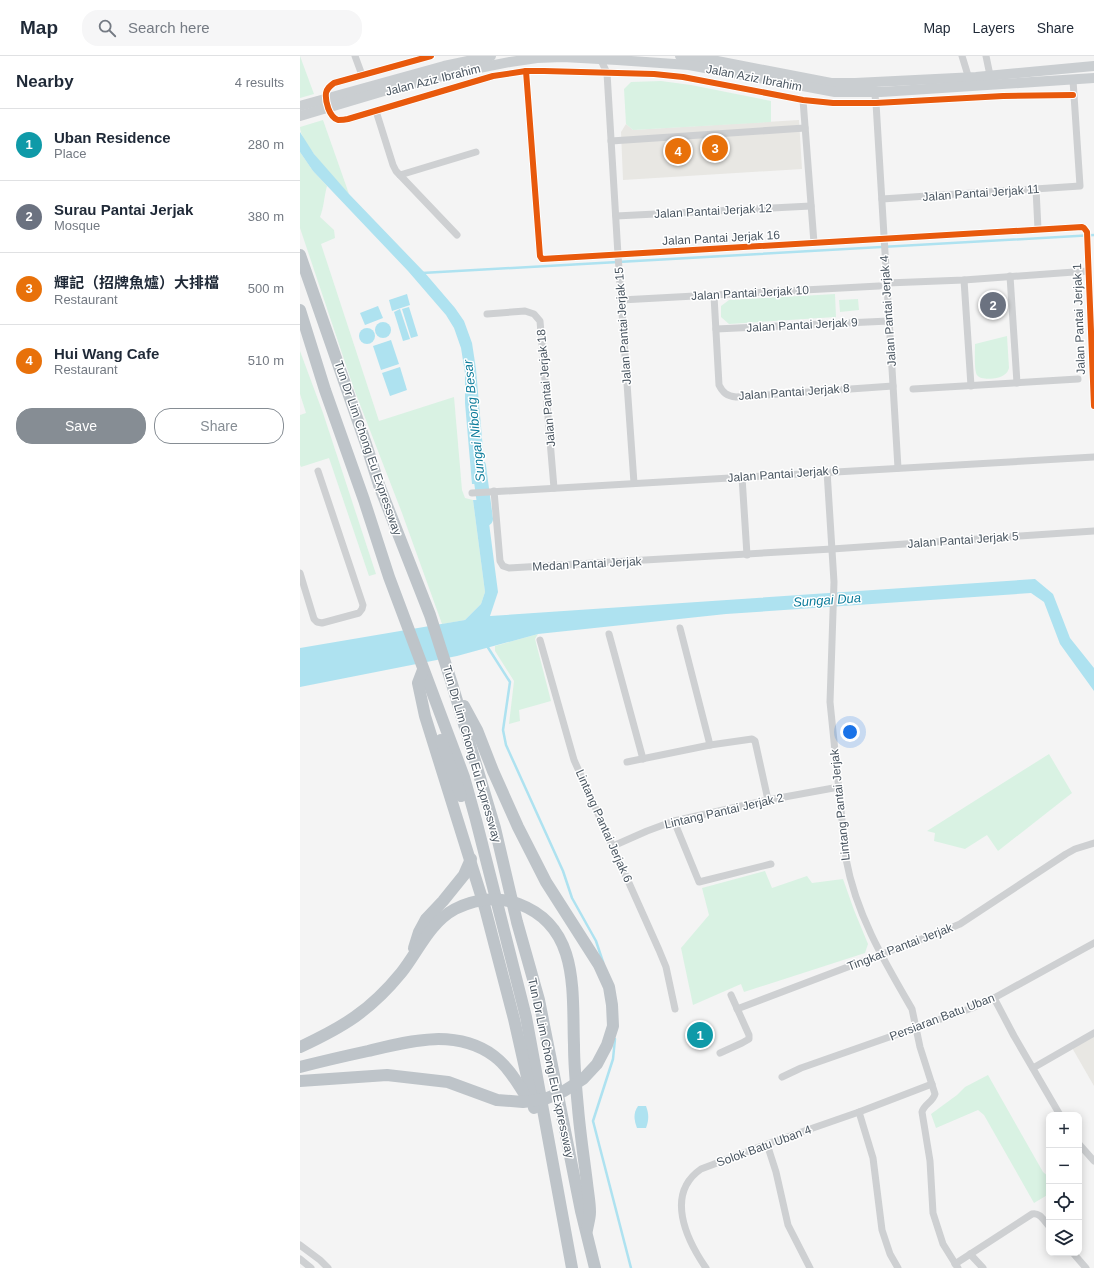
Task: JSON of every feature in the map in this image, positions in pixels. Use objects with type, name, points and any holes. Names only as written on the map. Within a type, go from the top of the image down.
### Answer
[{"type":"highway","name":"Tun Dr Lim Chong Eu Expressway","points":[[300,255],[379,485],[430,615],[495,828],[517,922],[539,1000],[586,1235],[595,1268]]},
{"type":"highway","name":"Tun Dr Lim Chong Eu Expressway","points":[[300,310],[325,390],[364,500],[389,577],[464,777],[526,1017],[572,1268]]},
{"type":"highway","points":[[300,338],[325,390]]},
{"type":"highway","points":[[411,959],[419,932],[426,919],[464,875],[472,856],[473,845],[472,833],[459,789],[433,718],[425,688],[424,671]]},
{"type":"highway","points":[[424,671],[418,683],[425,716],[485,908],[514,1018],[534,1109],[552,1164]]},
{"type":"highway","points":[[300,1081],[387,1075],[448,1082],[497,1100],[522,1103],[545,1099],[564,1091],[583,1079],[597,1064],[607,1045],[613,1026],[609,987],[599,964],[546,882],[518,827],[477,730],[452,684]]},
{"type":"highway","points":[[300,1047],[330,1033],[356,1017],[372,1004],[400,974],[438,922],[454,910],[481,900],[498,899],[510,900],[533,910],[542,917],[558,935],[568,955],[571,968],[578,1116],[590,1213],[586,1235]]},
{"type":"highway","points":[[300,1067],[407,1042],[438,1038],[456,1040],[484,1050],[495,1056],[510,1072],[534,1109]]},
{"type":"main road","name":"Jalan Aziz Ibrahim","points":[[680,56],[717,61],[831,83],[874,88]]},
{"type":"main road","name":"Jalan Aziz Ibrahim","points":[[300,106],[444,66],[485,60],[563,57],[600,58],[689,66],[835,92],[970,81],[1073,80],[1094,78]]},
{"type":"main road","name":"Jalan Aziz Ibrahim","points":[[300,116],[384,91],[454,73],[485,60]]},
{"type":"main road","name":"Jalan Aziz Ibrahim","points":[[991,80],[1094,66]]},
{"type":"street","points":[[355,56],[362,75]]},
{"type":"street","points":[[431,56],[422,57],[334,83],[329,86],[326,93],[332,116],[340,120],[348,119],[493,76],[526,71],[562,70],[683,77],[803,100],[833,103],[876,103],[1003,96],[1073,95],[1073,80]]},
{"type":"street","points":[[962,56],[970,81]]},
{"type":"street","points":[[986,56],[991,80]]},
{"type":"street","name":"Jalan Pantai Jerjak 15","points":[[600,58],[608,73],[618,256],[634,483]]},
{"type":"street","points":[[608,73],[617,60]]},
{"type":"street","name":"Jalan Pantai Jerjak 16","points":[[526,71],[542,259],[618,256],[814,243],[884,242],[1082,227],[1089,237]]},
{"type":"street","name":"Jalan Pantai Jerjak 4","points":[[874,88],[898,468]]},
{"type":"street","name":"Jalan Pantai Jerjak 11","points":[[882,199],[1080,186],[1073,95]]},
{"type":"street","points":[[803,100],[814,243]]},
{"type":"street","points":[[376,110],[393,165],[400,175],[457,235]]},
{"type":"street","points":[[611,141],[805,128]]},
{"type":"street","points":[[400,175],[476,152]]},
{"type":"street","points":[[1036,189],[1038,230]]},
{"type":"street","name":"Jalan Pantai Jerjak 12","points":[[616,216],[811,206]]},
{"type":"street","name":"Jalan Pantai Jerjak 1","points":[[1089,237],[1088,271],[1094,406]]},
{"type":"street","points":[[886,284],[1088,271]]},
{"type":"street","points":[[1010,276],[1017,383]]},
{"type":"street","points":[[964,280],[972,386]]},
{"type":"street","name":"Jalan Pantai Jerjak 10","points":[[621,300],[879,286]]},
{"type":"street","name":"Jalan Pantai Jerjak 8","points":[[714,296],[719,385],[721,390],[728,396],[736,397],[893,386]]},
{"type":"street","name":"Jalan Pantai Jerjak 18","points":[[487,314],[525,310],[534,314],[540,321],[554,488]]},
{"type":"street","name":"Jalan Pantai Jerjak 9","points":[[716,329],[889,321]]},
{"type":"street","points":[[913,389],[1078,379]]},
{"type":"street","name":"Jalan Pantai Jerjak 6","points":[[472,493],[827,471],[1094,457]]},
{"type":"street","points":[[300,573],[314,618],[317,622],[360,613],[363,604],[318,471]]},
{"type":"street","name":"Lintang Pantai Jerjak","points":[[827,471],[834,582],[830,702],[846,859],[858,903],[880,954],[912,1008],[920,1046],[932,1084]]},
{"type":"street","points":[[742,477],[747,555]]},
{"type":"street","name":"Medan Pantai Jerjak","points":[[492,491],[500,561],[503,566],[509,568],[832,549]]},
{"type":"street","name":"Jalan Pantai Jerjak 5","points":[[832,549],[1094,532]]},
{"type":"street","points":[[680,628],[710,745]]},
{"type":"street","points":[[609,634],[643,759]]},
{"type":"street","name":"Lintang Pantai Jerjak 6","points":[[540,640],[574,760],[661,954],[666,967],[675,1009]]},
{"type":"street","points":[[628,762],[710,745],[745,739],[754,740],[768,800]]},
{"type":"street","name":"Lintang Pantai Jerjak 2","points":[[613,846],[674,821],[768,800],[839,787]]},
{"type":"street","points":[[674,821],[700,882],[771,864]]},
{"type":"street","name":"Tingkat Pantai Jerjak","points":[[737,1008],[960,924],[1066,854],[1075,849],[1094,843]]},
{"type":"street","name":"Persiaran Batu Uban","points":[[782,1077],[801,1068],[972,1008],[994,998],[1094,943]]},
{"type":"street","points":[[720,1053],[749,1039],[737,1008],[730,995]]},
{"type":"street","points":[[994,998],[1014,1036],[1058,1112]]},
{"type":"street","points":[[1033,1068],[1094,1033]]},
{"type":"street","points":[[932,1084],[935,1094],[934,1099],[923,1108],[922,1112],[930,1161],[933,1213],[943,1244],[956,1266],[970,1254],[1032,1214],[1037,1214],[1046,1223]]},
{"type":"street","name":"Solok Batu Uban 4","points":[[706,1268],[689,1239],[683,1218],[681,1205],[683,1190],[690,1177],[701,1169],[932,1084]]},
{"type":"street","points":[[859,1112],[873,1158],[882,1230],[890,1254],[898,1268]]},
{"type":"street","points":[[767,1144],[779,1185],[788,1225],[810,1268]]},
{"type":"street","points":[[1082,1147],[1094,1160]]},
{"type":"street","points":[[300,1245],[328,1268]]},
{"type":"street","points":[[970,1254],[983,1268]]},
{"type":"street","points":[[1076,1256],[1086,1268]]},
{"type":"street","points":[[300,1259],[311,1268]]},
{"type":"shaded area","points":[[799,120],[802,169],[623,180],[621,132],[626,124],[633,130]]},
{"type":"shaded area","points":[[1094,1033],[1094,1086],[1071,1046]]},
{"type":"green space","points":[[300,56],[314,94],[300,98]]},
{"type":"green space","points":[[661,81],[691,85],[771,101],[771,122],[633,130],[626,124],[624,89],[631,82]]},
{"type":"green space","points":[[323,120],[349,194],[312,152],[302,134],[300,127]]},
{"type":"green space","points":[[300,152],[313,171],[327,186],[320,217],[334,230],[335,238],[321,244],[379,421],[454,397],[462,490],[465,498],[473,500],[485,592],[481,604],[465,620],[442,624],[402,513],[354,389],[300,228]]},
{"type":"green space","points":[[835,294],[836,317],[729,324],[721,317],[721,306],[729,300]]},
{"type":"green space","points":[[858,299],[859,310],[840,312],[839,300]]},
{"type":"green space","points":[[1007,336],[1009,368],[1007,372],[1002,376],[994,378],[986,379],[979,377],[975,369],[975,344]]},
{"type":"green space","points":[[300,351],[323,413],[376,574],[369,576],[329,458],[301,467],[300,465],[300,415],[306,413],[300,394]]},
{"type":"green space","points":[[538,634],[535,639],[551,701],[519,710],[520,721],[509,724],[514,681],[495,651],[495,646]]},
{"type":"green space","points":[[1049,754],[1072,793],[998,851],[987,835],[965,849],[934,841],[935,833],[927,831]]},
{"type":"green space","points":[[765,871],[772,888],[807,876],[812,883],[843,879],[868,944],[865,953],[744,992],[741,984],[693,1005],[681,948],[709,915],[702,888]]},
{"type":"green space","points":[[988,1075],[1043,1172],[1046,1174],[1046,1196],[1034,1203],[984,1115],[978,1110],[936,1128],[931,1114],[957,1095],[965,1087]]},
{"type":"water","points":[[300,132],[314,154],[349,194],[425,273],[455,308],[464,321],[472,343],[476,369],[486,484],[472,484],[465,403],[465,373],[461,348],[454,328],[446,315],[408,271],[313,171],[300,152]]},
{"type":"water","points":[[407,294],[410,305],[392,311],[389,300]]},
{"type":"water","points":[[378,306],[383,318],[365,325],[360,313]]},
{"type":"water","points":[[409,307],[418,336],[411,338],[402,309]]},
{"type":"water","points":[[400,309],[410,339],[403,341],[394,312]]},
{"type":"water","points":[[383,322],[390,327],[391,330],[386,337],[383,338],[376,333],[375,330],[380,323]]},
{"type":"water","points":[[367,328],[374,333],[375,336],[370,343],[367,344],[360,339],[359,336],[364,329]]},
{"type":"water","points":[[391,340],[399,364],[381,370],[373,346]]},
{"type":"water","points":[[400,367],[407,390],[390,396],[382,373]]},
{"type":"water","name":"Sungai Dua","points":[[473,500],[486,500],[498,592],[490,616],[1035,579],[1053,594],[1070,638],[1094,668],[1094,691],[1060,644],[1044,602],[1031,593],[726,614],[538,634],[457,656],[300,687],[300,648],[465,620],[481,604],[485,592]]},
{"type":"water","points":[[638,1106],[646,1106],[648,1112],[648,1122],[646,1128],[637,1128],[634,1117]]},
{"type":"waterway","points":[[422,273],[1094,235]]},
{"type":"waterway","name":"Sungai Nibong Besar","points":[[479,466],[486,519]]},
{"type":"waterway","points":[[487,646],[510,682],[503,730],[506,745],[563,871],[572,898],[596,941],[603,962]]},
{"type":"waterway","points":[[615,1039],[613,1059],[593,1121],[631,1268]]},
{"type":"cycle path","points":[[431,56],[334,83],[328,88],[326,93],[327,104],[332,116],[338,120],[347,119],[493,76],[526,71],[654,74],[683,77],[803,100],[833,103],[876,103],[1003,96],[1073,95]]},
{"type":"cycle path","points":[[526,71],[540,256],[542,259],[1082,227],[1087,232],[1094,406]]},
{"type":"place","name":"輝記（招牌魚爐）大排檔","points":[[715,148]]},
{"type":"place","name":"Hui Wang Cafe","points":[[678,151]]},
{"type":"place","name":"Surau Pantai Jerjak","points":[[993,305]]},
{"type":"place","name":"Uban Residence","points":[[700,1035]]}]
